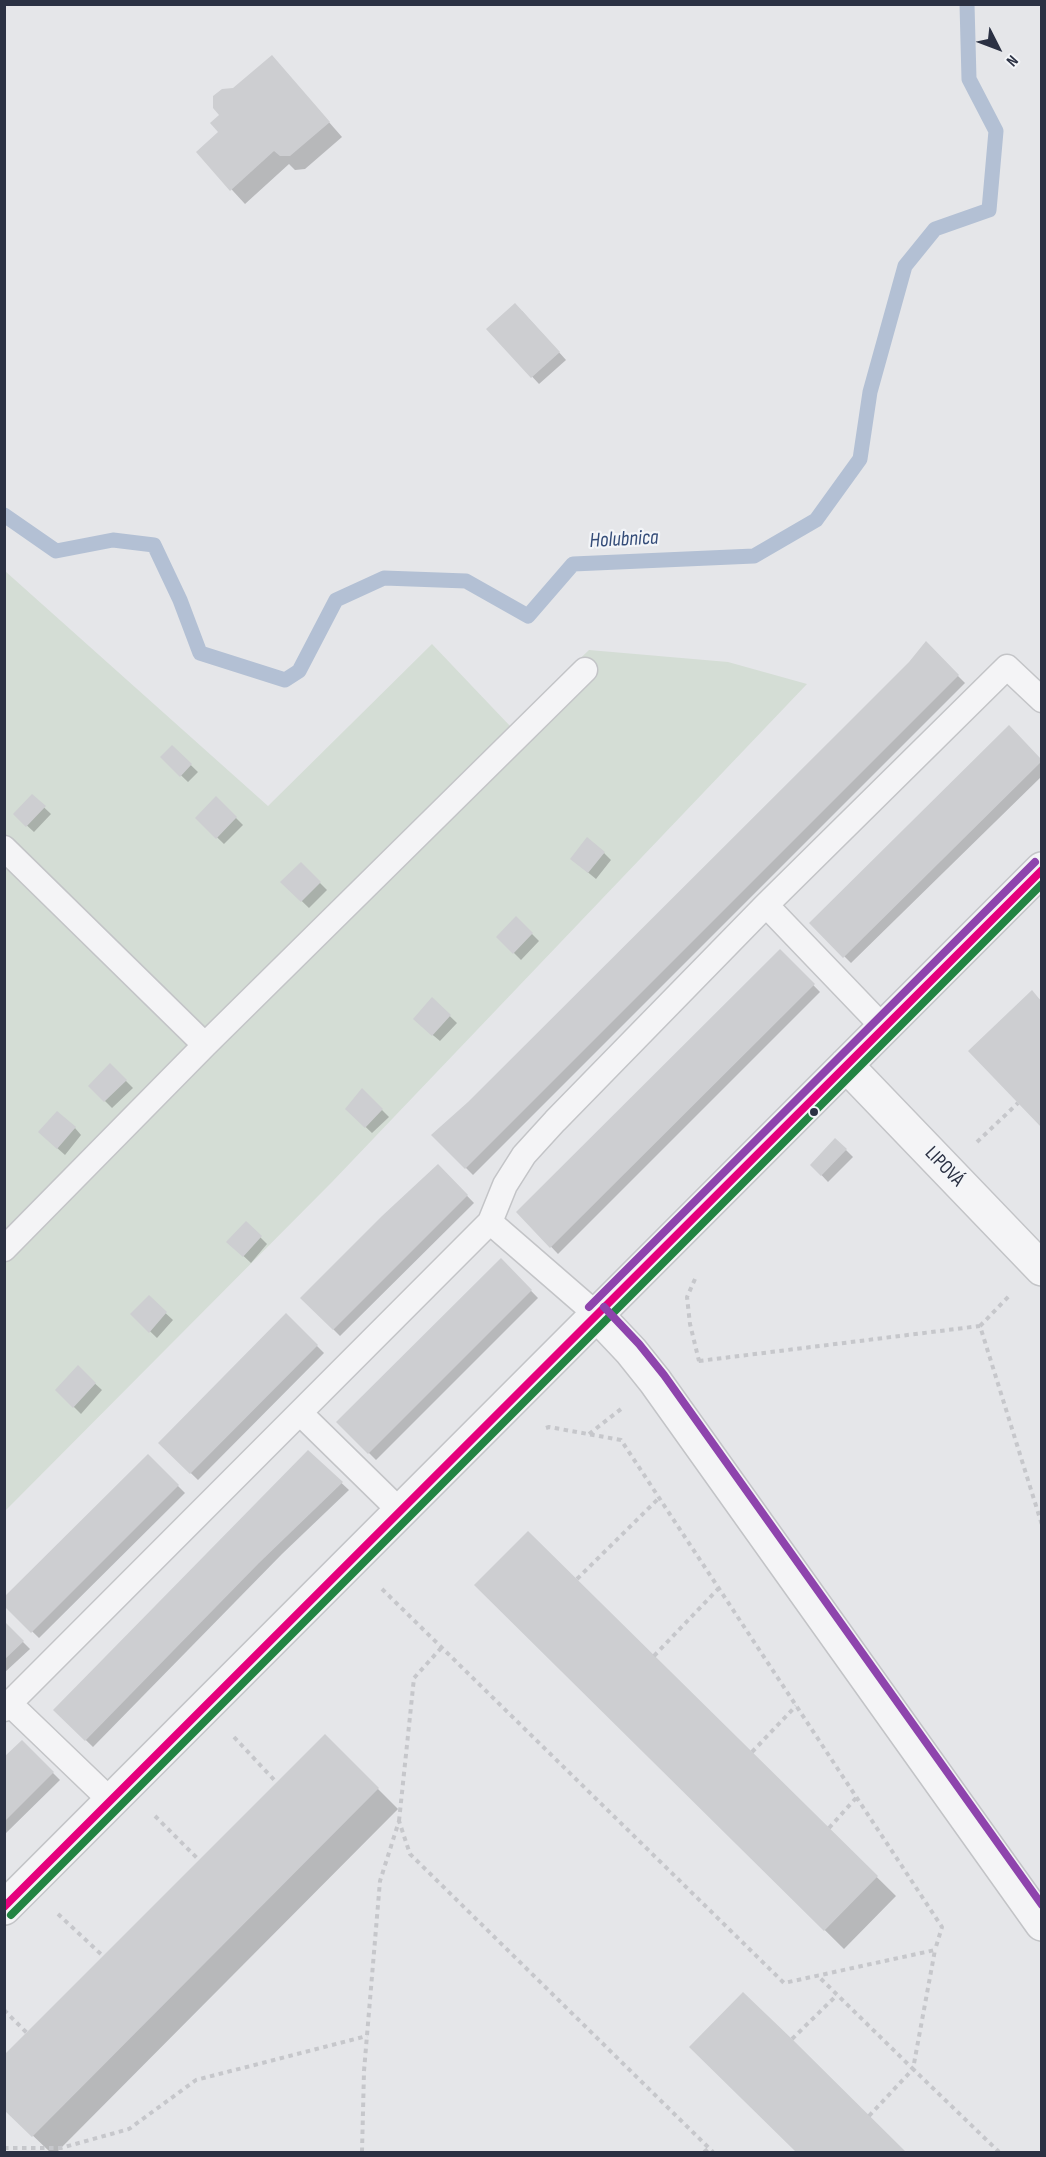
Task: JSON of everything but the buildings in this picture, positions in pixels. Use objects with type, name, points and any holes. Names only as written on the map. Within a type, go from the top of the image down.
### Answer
[{"type":"street","points":[[4,1908],[1041,869]]},
{"type":"street","name":"LIPOVÁ","points":[[846,1065],[1041,1269]]},
{"type":"street","points":[[596,1314],[631,1351],[655,1381],[1041,1923]]},
{"type":"lane","points":[[111,1801],[7,1706],[490,1222],[505,1185],[524,1155],[563,1113],[766,905],[1007,667],[1041,700]]},
{"type":"lane","points":[[4,1249],[205,1046],[585,670]]},
{"type":"lane","points":[[4,848],[205,1046]]},
{"type":"lane","points":[[766,905],[883,1027]]},
{"type":"lane","points":[[490,1222],[596,1314]]},
{"type":"lane","points":[[300,1413],[400,1511]]},
{"type":"path","points":[[947,1170],[1018,1103]]},
{"type":"path","points":[[699,1361],[980,1326],[1041,1525]]},
{"type":"path","points":[[538,1432],[549,1427],[621,1440],[942,1927],[935,1950],[913,2069],[869,2116]]},
{"type":"path","points":[[577,1580],[658,1498]]},
{"type":"path","points":[[375,1582],[784,1983],[935,1950]]},
{"type":"path","points":[[654,1656],[718,1589]]},
{"type":"path","points":[[362,2152],[364,2071],[380,1881],[399,1821],[414,1678],[442,1647]]},
{"type":"path","points":[[752,1752],[796,1706]]},
{"type":"path","points":[[228,1731],[277,1783]]},
{"type":"path","points":[[829,1828],[856,1798]]},
{"type":"path","points":[[149,1811],[200,1860]]},
{"type":"path","points":[[399,1821],[410,1854],[713,2152]]},
{"type":"path","points":[[53,1909],[103,1956]]},
{"type":"path","points":[[817,1976],[999,2152]]},
{"type":"path","points":[[792,2039],[837,1995]]},
{"type":"path","points":[[4,2010],[27,2032]]},
{"type":"path","points":[[4,2148],[61,2148],[129,2129],[196,2080],[367,2036]]},
{"type":"path","points":[[704,2152],[709,2148]]},
{"type":"shaded area","points":[[5,571],[268,806],[432,644],[510,726],[589,650],[728,662],[807,684],[332,1182],[5,1511]]},
{"type":"waterway","name":"Holubnica","points":[[4,515],[56,551],[113,540],[154,545],[180,600],[200,653],[285,680],[299,671],[336,600],[384,578],[466,581],[528,616],[573,564],[754,556],[816,520],[860,459],[870,392],[905,266],[935,229],[989,210],[996,131],[969,79],[967,4]]},
{"type":"transit line","points":[[589,1307],[1035,862]]},
{"type":"transit line","points":[[4,1907],[1042,870]]},
{"type":"transit line","points":[[11,1915],[1042,884]]},
{"type":"transit line","points":[[604,1307],[664,1375],[1042,1905]]}]
